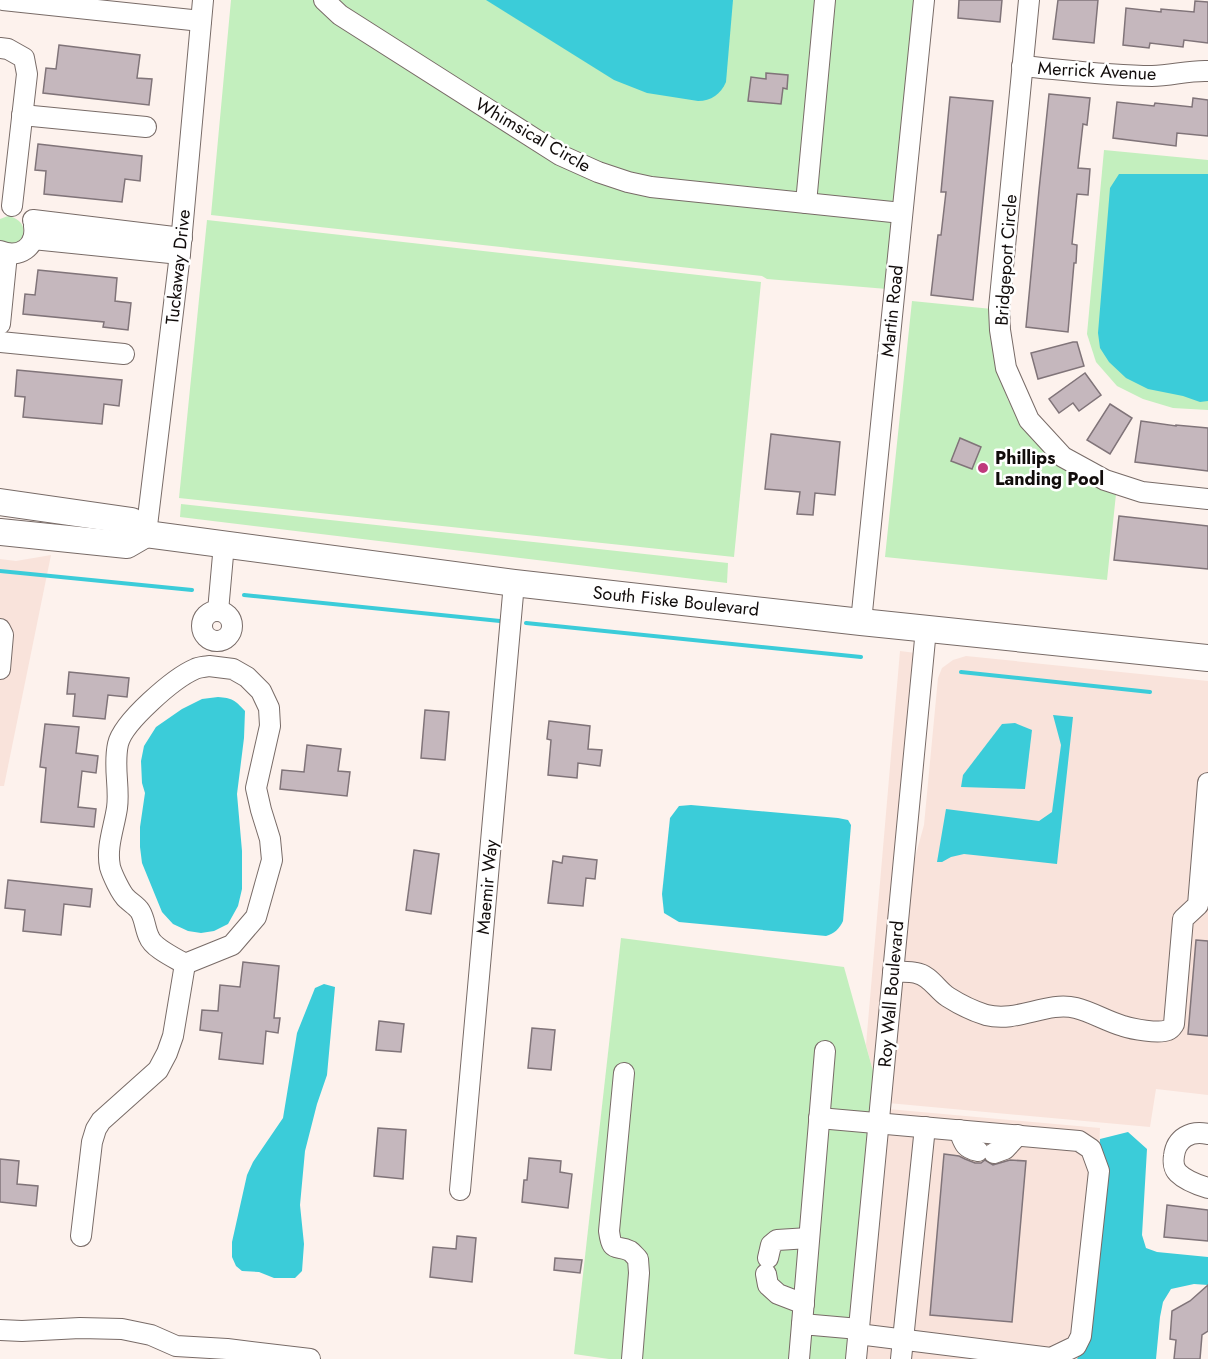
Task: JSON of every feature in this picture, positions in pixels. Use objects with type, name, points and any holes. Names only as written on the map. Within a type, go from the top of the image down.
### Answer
[{"type":"main road","name":"South Fiske Boulevard","points":[[0,502],[132,521],[146,534],[514,583],[1208,658]]},
{"type":"main road","name":"South Fiske Boulevard","points":[[0,532],[127,545],[146,534]]},
{"type":"street","points":[[3,0],[201,21]]},
{"type":"street","name":"Tuckaway Drive","points":[[146,534],[181,246],[203,0]]},
{"type":"street","name":"Whimsical Circle","points":[[324,0],[340,15],[560,155],[598,172],[651,187],[902,213]]},
{"type":"street","points":[[806,203],[825,0]]},
{"type":"street","name":"Martin Road","points":[[861,622],[924,0]]},
{"type":"street","name":"Bridgeport Circle","points":[[1029,0],[999,308],[1006,368],[1029,420],[1063,457],[1105,480],[1142,492],[1208,499]]},
{"type":"street","points":[[0,49],[8,49],[24,58],[27,74],[6,207],[21,208],[28,213],[33,229],[30,245],[23,251],[16,254],[4,253],[0,324]]},
{"type":"street","name":"Merrick Avenue","points":[[1022,66],[1155,76],[1208,71]]},
{"type":"street","points":[[22,115],[146,127]]},
{"type":"street","points":[[33,229],[181,246]]},
{"type":"street","points":[[0,342],[124,354]]},
{"type":"street","points":[[197,668],[216,638],[231,631],[231,622],[226,615],[218,611],[224,544]]},
{"type":"street","name":"Maemir Way","points":[[460,1190],[514,583]]},
{"type":"street","points":[[0,629],[3,635],[0,669]]},
{"type":"street","name":"Roy Wall Boulevard","points":[[856,1359],[926,629]]},
{"type":"street","points":[[216,638],[233,669]]},
{"type":"street","points":[[197,668],[233,669],[248,677],[261,691],[269,708],[270,726],[256,788],[270,839],[272,860],[256,917],[232,945],[185,964],[164,952],[149,939],[140,909],[124,897],[110,868],[108,847],[118,801],[115,765],[118,741],[155,696],[183,676],[197,668]]},
{"type":"street","points":[[893,972],[916,973],[926,977],[948,997],[987,1015],[1001,1017],[1022,1015],[1059,1006],[1091,1012],[1125,1027],[1161,1031],[1170,1029],[1174,1024],[1183,919],[1198,905],[1208,783]]},
{"type":"street","points":[[81,1236],[92,1142],[96,1130],[101,1121],[158,1070],[173,1036],[185,964]]},
{"type":"street","points":[[799,1359],[825,1051]]},
{"type":"street","points":[[624,1073],[609,1232],[610,1242],[616,1248],[630,1251],[638,1259],[639,1273],[632,1359]]},
{"type":"street","points":[[802,1324],[859,1332],[902,1349],[1051,1358],[1076,1346],[1081,1336],[1099,1171],[1091,1149],[1079,1141],[819,1118]]},
{"type":"street","points":[[902,1349],[925,1127]]},
{"type":"street","points":[[959,1130],[964,1144],[970,1149],[986,1152],[1005,1149],[1018,1135]]},
{"type":"street","points":[[1208,1134],[1193,1133],[1181,1139],[1176,1145],[1173,1160],[1174,1167],[1179,1173],[1188,1180],[1208,1188]]},
{"type":"street","points":[[804,1304],[778,1294],[768,1285],[767,1266],[771,1245],[777,1240],[809,1238]]},
{"type":"street","points":[[0,1330],[122,1329],[151,1335],[176,1346],[226,1349],[310,1359]]},
{"type":"shaded area","points":[[51,555],[4,786],[0,786],[0,559],[16,561]]},
{"type":"shaded area","points":[[900,651],[916,653],[875,1078],[866,1045]]},
{"type":"shaded area","points":[[966,656],[1208,681],[1208,1095],[1156,1089],[1150,1127],[888,1103],[908,896],[914,861],[924,825],[938,678],[942,668],[953,660]]},
{"type":"shaded area","points":[[888,1109],[1100,1128],[1092,1329],[1077,1359],[864,1359]]},
{"type":"green space","points":[[231,0],[916,0],[887,289],[767,279],[762,276],[211,215]]},
{"type":"green space","points":[[1104,150],[1208,160],[1208,410],[1173,408],[1143,399],[1117,386],[1096,362],[1087,334]]},
{"type":"green space","points":[[8,216],[18,220],[23,228],[22,237],[15,245],[0,244],[0,219]]},
{"type":"green space","points":[[207,220],[761,282],[734,557],[179,498]]},
{"type":"green space","points":[[912,301],[992,309],[999,375],[1008,400],[1024,427],[1069,471],[1116,494],[1107,580],[885,557]]},
{"type":"green space","points":[[181,504],[728,563],[727,583],[180,517]]},
{"type":"green space","points":[[621,938],[844,967],[875,1078],[848,1359],[609,1359],[574,1354]]},
{"type":"water","points":[[486,0],[733,0],[726,82],[715,96],[703,101],[647,93],[614,80]]},
{"type":"water","points":[[1119,174],[1208,174],[1208,401],[1200,402],[1148,389],[1126,378],[1109,362],[1100,348],[1098,333],[1110,188]]},
{"type":"water","points":[[218,697],[233,700],[245,711],[237,794],[242,851],[242,889],[238,906],[228,924],[214,931],[201,933],[188,931],[173,924],[162,912],[142,863],[140,827],[145,793],[141,761],[144,746],[156,727],[182,709],[202,699]]},
{"type":"water","points":[[1053,715],[1073,717],[1057,864],[964,854],[937,862],[946,809],[1039,821],[1052,812],[1061,745]]},
{"type":"water","points":[[1015,723],[1032,730],[1025,789],[961,787],[963,775],[1002,724]]},
{"type":"water","points":[[691,805],[848,820],[851,825],[843,921],[838,928],[826,936],[679,922],[664,913],[662,894],[670,818],[679,806]]},
{"type":"water","points":[[324,984],[335,987],[327,1075],[305,1151],[300,1205],[304,1244],[302,1271],[295,1278],[274,1278],[259,1272],[242,1271],[236,1266],[232,1257],[232,1242],[247,1175],[253,1162],[283,1118],[297,1033],[315,988]]},
{"type":"water","points":[[1128,1132],[1147,1149],[1142,1235],[1146,1248],[1157,1252],[1208,1257],[1208,1285],[1194,1284],[1171,1289],[1163,1302],[1156,1359],[1077,1359],[1092,1329],[1100,1139]]},
{"type":"building","points":[[959,0],[1002,0],[1000,22],[958,18]]},
{"type":"building","points":[[1058,0],[1098,0],[1094,43],[1053,39]]},
{"type":"building","points":[[1195,1],[1208,2],[1208,43],[1184,40],[1183,47],[1150,43],[1149,48],[1123,45],[1126,8],[1161,12],[1161,9],[1194,12]]},
{"type":"building","points":[[59,45],[140,55],[137,78],[152,79],[149,105],[43,93],[46,68],[56,69]]},
{"type":"building","points":[[766,73],[788,75],[787,89],[783,88],[781,104],[748,101],[751,77],[766,79]]},
{"type":"building","points":[[1049,94],[1090,98],[1087,125],[1083,124],[1078,168],[1090,169],[1088,195],[1077,194],[1072,244],[1077,245],[1076,263],[1074,263],[1068,332],[1026,327]]},
{"type":"building","points":[[950,97],[993,101],[973,300],[931,295],[946,192],[941,192]]},
{"type":"building","points":[[1193,98],[1208,100],[1208,136],[1177,133],[1176,146],[1113,138],[1117,102],[1192,107]]},
{"type":"building","points":[[38,144],[142,156],[140,181],[125,179],[122,202],[44,194],[46,171],[35,170]]},
{"type":"building","points":[[38,270],[117,278],[115,301],[131,303],[128,330],[103,327],[104,322],[23,314],[25,294],[35,295]]},
{"type":"building","points":[[1077,342],[1084,366],[1038,379],[1031,353]]},
{"type":"building","points":[[17,370],[122,380],[119,406],[104,404],[102,424],[23,417],[25,397],[15,396]]},
{"type":"building","points":[[1085,373],[1101,395],[1079,411],[1073,403],[1059,413],[1049,399]]},
{"type":"building","points":[[1110,404],[1132,418],[1110,454],[1087,440]]},
{"type":"building","points":[[1141,421],[1208,428],[1208,471],[1135,462]]},
{"type":"building","points":[[771,434],[840,442],[835,495],[815,493],[813,515],[797,514],[800,492],[765,489]]},
{"type":"building","points":[[960,438],[981,447],[972,469],[951,461]]},
{"type":"building","points":[[1119,516],[1208,526],[1208,569],[1114,560]]},
{"type":"building","points":[[69,672],[129,678],[127,697],[108,695],[105,719],[73,716],[75,694],[67,694]]},
{"type":"building","points":[[425,710],[449,712],[445,760],[421,758]]},
{"type":"building","points":[[549,721],[590,726],[588,749],[602,750],[600,766],[578,763],[577,778],[548,775],[551,740],[547,739]]},
{"type":"building","points":[[45,724],[79,727],[76,753],[98,756],[96,773],[82,771],[78,807],[96,809],[94,827],[41,822],[46,768],[40,767]]},
{"type":"building","points":[[307,745],[341,749],[338,771],[350,772],[347,796],[280,789],[282,770],[304,772]]},
{"type":"building","points":[[414,850],[439,854],[431,914],[406,910]]},
{"type":"building","points":[[563,856],[597,860],[595,879],[586,878],[583,906],[548,903],[553,861],[562,863]]},
{"type":"building","points":[[8,880],[92,889],[90,907],[64,904],[61,935],[23,931],[25,910],[5,908]]},
{"type":"building","points":[[1196,940],[1208,941],[1208,1036],[1188,1034]]},
{"type":"building","points":[[243,962],[279,966],[274,1018],[280,1018],[278,1033],[266,1031],[263,1064],[219,1059],[222,1033],[200,1030],[202,1010],[218,1011],[220,985],[240,987]]},
{"type":"building","points":[[379,1021],[404,1024],[401,1052],[376,1050]]},
{"type":"building","points":[[532,1028],[555,1030],[551,1070],[528,1068]]},
{"type":"building","points":[[378,1128],[406,1130],[403,1179],[374,1176]]},
{"type":"building","points":[[944,1154],[959,1156],[975,1163],[985,1160],[993,1165],[1010,1160],[1026,1161],[1012,1322],[930,1315]]},
{"type":"building","points":[[529,1158],[561,1161],[560,1172],[572,1174],[568,1208],[522,1202]]},
{"type":"building","points":[[0,1159],[19,1161],[17,1184],[38,1186],[36,1206],[0,1202]]},
{"type":"building","points":[[1167,1205],[1208,1210],[1208,1241],[1164,1237]]},
{"type":"building","points":[[457,1236],[476,1238],[472,1282],[430,1277],[433,1247],[456,1249]]},
{"type":"building","points":[[555,1258],[582,1260],[580,1273],[554,1270]]},
{"type":"building","points":[[1208,1285],[1208,1331],[1202,1335],[1200,1359],[1174,1359],[1176,1340],[1170,1339],[1172,1311],[1190,1301]]},
{"type":"waterway","points":[[0,571],[192,590]]},
{"type":"waterway","points":[[244,595],[500,621]]},
{"type":"waterway","points":[[526,623],[861,657]]},
{"type":"waterway","points":[[961,672],[1150,692]]},
{"type":"place","name":"Phillips Landing Pool","points":[[983,468]]}]
